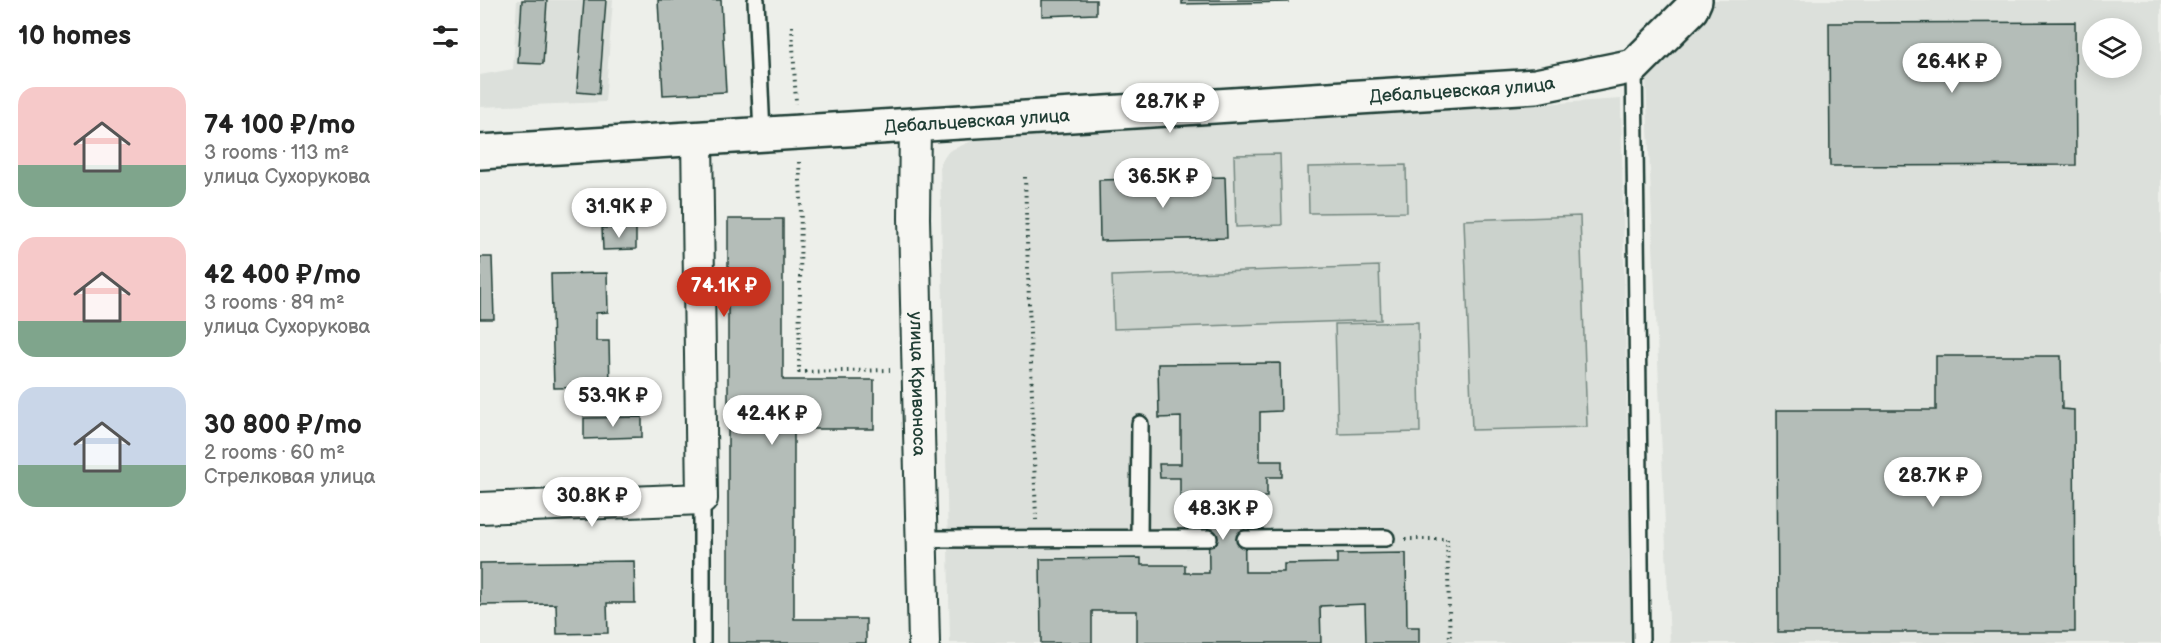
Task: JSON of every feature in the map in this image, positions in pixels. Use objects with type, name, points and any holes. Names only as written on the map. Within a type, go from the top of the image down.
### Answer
[{"type":"street","points":[[1634,66],[1691,9],[1695,0]]},
{"type":"street","name":"Дебальцевская улица","points":[[480,152],[1536,86],[1634,66]]},
{"type":"street","name":"улица Кривоноса","points":[[915,124],[914,218],[924,643]]},
{"type":"street","points":[[480,508],[702,499],[697,138]]},
{"type":"lane","points":[[756,0],[762,134]]},
{"type":"lane","points":[[1634,66],[1641,643]]},
{"type":"lane","points":[[1139,538],[1140,424]]},
{"type":"lane","points":[[702,499],[702,643]]},
{"type":"lane","points":[[921,539],[1209,538]]},
{"type":"lane","points":[[1245,539],[1386,538]]},
{"type":"path","points":[[792,27],[801,200],[799,372],[899,369]]},
{"type":"path","points":[[1025,177],[1037,539]]},
{"type":"path","points":[[1386,538],[1447,539],[1450,643]]},
{"type":"shaded area","points":[[517,0],[613,0],[605,102],[480,107],[480,75],[513,69]]},
{"type":"shaded area","points":[[1695,0],[2161,0],[2161,643],[1670,643],[1646,80]]},
{"type":"shaded area","points":[[1621,99],[1631,643],[950,643],[940,163],[949,151],[974,140]]},
{"type":"shaded area","points":[[1280,154],[1282,225],[1236,227],[1234,155]]},
{"type":"shaded area","points":[[1406,165],[1407,212],[1309,213],[1308,167]]},
{"type":"shaded area","points":[[1580,216],[1587,427],[1472,430],[1464,220]]},
{"type":"shaded area","points":[[1379,266],[1381,320],[1114,329],[1112,276]]},
{"type":"shaded area","points":[[1418,322],[1420,432],[1338,434],[1335,324]]},
{"type":"building","points":[[522,0],[547,0],[543,64],[518,63]]},
{"type":"building","points":[[584,0],[606,0],[599,94],[577,92]]},
{"type":"building","points":[[658,0],[721,0],[726,92],[663,95]]},
{"type":"building","points":[[1042,0],[1096,0],[1096,14],[1042,16]]},
{"type":"building","points":[[1182,0],[1288,0],[1288,2],[1182,4]]},
{"type":"building","points":[[2075,22],[2076,165],[1830,166],[1829,23]]},
{"type":"building","points":[[1225,177],[1227,238],[1100,241],[1099,180]]},
{"type":"building","points":[[728,219],[783,219],[783,380],[874,380],[874,429],[794,429],[794,619],[866,619],[866,643],[728,643]]},
{"type":"building","points":[[602,228],[636,228],[636,249],[603,250]]},
{"type":"building","points":[[480,257],[492,257],[494,319],[480,319]]},
{"type":"building","points":[[607,273],[608,312],[596,313],[596,341],[609,341],[610,387],[554,388],[551,274]]},
{"type":"building","points":[[1936,356],[2061,356],[2062,409],[2074,410],[2075,632],[1778,632],[1777,410],[1936,410]]},
{"type":"building","points":[[1280,363],[1281,411],[1260,412],[1260,461],[1282,461],[1282,477],[1267,477],[1267,497],[1244,497],[1245,572],[1284,572],[1284,564],[1337,563],[1337,554],[1406,553],[1407,627],[1419,627],[1419,643],[1366,643],[1365,604],[1320,606],[1321,643],[1137,643],[1137,611],[1092,611],[1092,643],[1041,643],[1040,559],[1141,558],[1141,565],[1185,565],[1185,573],[1209,573],[1208,498],[1180,499],[1180,478],[1160,478],[1159,464],[1181,464],[1181,417],[1159,418],[1158,364]]},
{"type":"building","points":[[642,417],[642,437],[584,439],[584,418]]},
{"type":"building","points":[[634,561],[635,603],[607,603],[608,633],[557,634],[556,604],[480,605],[480,563]]}]
